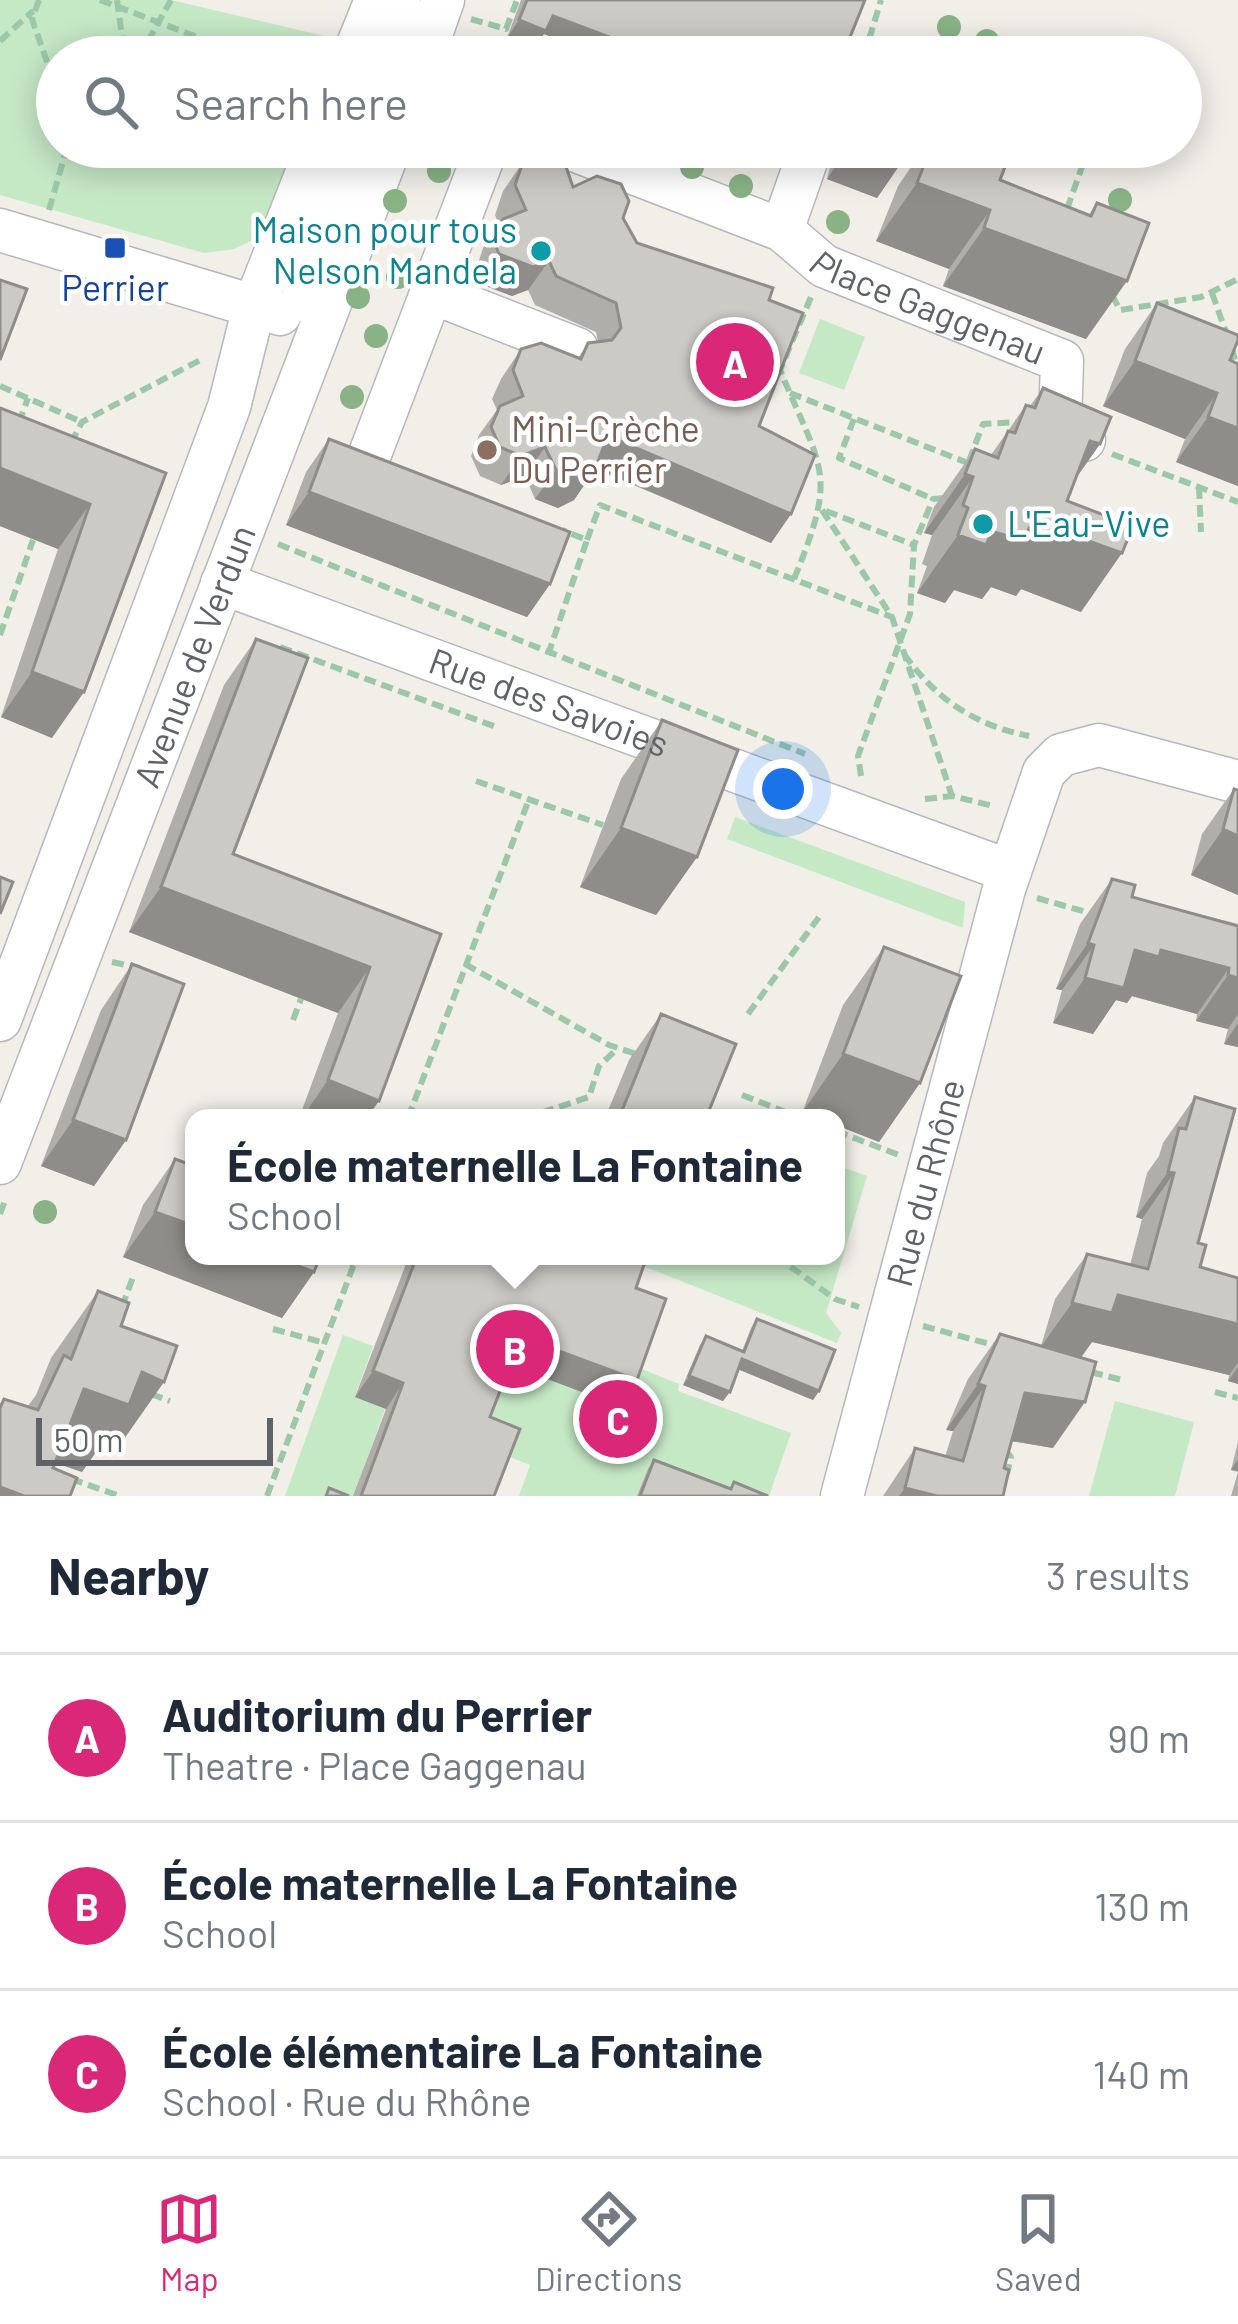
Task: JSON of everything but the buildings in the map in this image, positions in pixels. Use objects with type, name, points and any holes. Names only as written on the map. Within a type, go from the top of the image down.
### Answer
[{"type":"street","points":[[361,36],[376,0]]},
{"type":"street","points":[[399,0],[399,36]]},
{"type":"street","points":[[435,36],[450,8]]},
{"type":"street","name":"Avenue de Verdun","points":[[0,1163],[221,583],[290,318],[314,168]]},
{"type":"street","name":"Avenue de Verdun","points":[[0,1092],[351,168]]},
{"type":"street","name":"Avenue de Verdun","points":[[0,1020],[229,407],[290,318],[378,168]]},
{"type":"street","points":[[368,458],[479,168]]},
{"type":"street","name":"Place Gaggenau","points":[[621,168],[782,230],[824,266],[1062,361],[1074,433]]},
{"type":"street","points":[[782,230],[804,168]]},
{"type":"street","points":[[20,236],[290,318]]},
{"type":"street","points":[[431,292],[577,349]]},
{"type":"street","name":"Rue des Savoies","points":[[221,583],[534,697],[1007,880]]},
{"type":"street","name":"Rue du Rhône","points":[[842,1496],[1007,880],[1038,782],[1051,764],[1075,749],[1110,747],[1238,782]]},
{"type":"path","points":[[0,41],[39,0]]},
{"type":"path","points":[[100,0],[159,20],[186,36]]},
{"type":"path","points":[[150,36],[171,0]]},
{"type":"path","points":[[450,8],[506,29],[517,0]]},
{"type":"path","points":[[870,36],[880,0]]},
{"type":"path","points":[[118,3],[122,36]]},
{"type":"path","points":[[33,10],[41,36]]},
{"type":"path","points":[[20,236],[56,168]]},
{"type":"path","points":[[1060,226],[1082,168]]},
{"type":"path","points":[[794,579],[822,510],[824,472],[780,370],[824,266]]},
{"type":"path","points":[[1114,279],[1110,292],[1120,310],[1212,293],[1238,279]]},
{"type":"path","points":[[1212,293],[1238,376]]},
{"type":"path","points":[[63,458],[82,422],[207,356]]},
{"type":"path","points":[[0,386],[82,422]]},
{"type":"path","points":[[790,393],[968,463]]},
{"type":"path","points":[[16,433],[28,398]]},
{"type":"path","points":[[854,418],[839,458],[933,499],[954,497]]},
{"type":"path","points":[[961,480],[983,424],[1074,433],[1238,502]]},
{"type":"path","points":[[1199,487],[1201,532]]},
{"type":"path","points":[[861,776],[858,756],[910,614],[914,545],[933,499]]},
{"type":"path","points":[[534,697],[600,505],[892,617]]},
{"type":"path","points":[[822,510],[914,545]]},
{"type":"path","points":[[822,510],[892,617],[952,796]]},
{"type":"path","points":[[548,525],[587,539]]},
{"type":"path","points":[[0,635],[33,540]]},
{"type":"path","points":[[271,541],[525,638],[548,655],[819,760]]},
{"type":"path","points":[[275,645],[496,727]]},
{"type":"path","points":[[898,646],[926,685],[962,713],[1034,737],[1026,751]]},
{"type":"path","points":[[840,768],[878,782]]},
{"type":"path","points":[[476,781],[603,825]]},
{"type":"path","points":[[913,794],[930,800],[952,796],[1000,808],[1005,794]]},
{"type":"path","points":[[411,1109],[528,802]]},
{"type":"path","points":[[1007,880],[1108,918]]},
{"type":"path","points":[[748,1014],[819,916]]},
{"type":"path","points":[[97,962],[129,962],[151,974]]},
{"type":"path","points":[[465,964],[619,1048],[657,1060]]},
{"type":"path","points":[[293,1020],[301,998]]},
{"type":"path","points":[[552,1109],[589,1097],[599,1066],[619,1048]]},
{"type":"path","points":[[742,1095],[778,1109]]},
{"type":"path","points":[[845,1134],[930,1167]]},
{"type":"path","points":[[267,1496],[354,1265]]},
{"type":"path","points":[[788,1265],[835,1299],[1016,1351]]},
{"type":"path","points":[[119,1316],[133,1277]]},
{"type":"path","points":[[273,1329],[325,1343]]},
{"type":"path","points":[[1080,1369],[1122,1380]]},
{"type":"path","points":[[134,1388],[170,1401]]},
{"type":"path","points":[[1215,1392],[1238,1399]]},
{"type":"path","points":[[993,1438],[1011,1457],[1006,1477]]},
{"type":"path","points":[[65,1496],[71,1479],[120,1496]]},
{"type":"green space","points":[[0,0],[171,0],[324,36],[36,36],[36,168],[286,168],[259,237],[234,249],[204,253],[0,195]]},
{"type":"green space","points":[[820,319],[865,337],[844,390],[799,373]]},
{"type":"green space","points":[[735,817],[965,902],[963,928],[727,839]]},
{"type":"green space","points":[[845,1168],[867,1176],[845,1250]]},
{"type":"green space","points":[[641,1265],[840,1265],[826,1313],[841,1333],[837,1343]]},
{"type":"green space","points":[[343,1335],[373,1346],[355,1396],[385,1409],[357,1486],[381,1496],[285,1496]]},
{"type":"green space","points":[[503,1362],[634,1366],[679,1384],[678,1391],[791,1433],[769,1496],[519,1496],[530,1465],[472,1442]]},
{"type":"green space","points":[[1115,1401],[1194,1422],[1175,1496],[1089,1496]]},
{"type":"place","name":"Perrier","points":[[115,248]]},
{"type":"place","name":"Maison pour tous Nelson Mandela","points":[[541,251]]},
{"type":"place","name":"Auditorium du Perrier","points":[[735,362]]},
{"type":"place","name":"Mini-Crèche Du Perrier","points":[[487,450]]},
{"type":"place","name":"L'Eau-Vive","points":[[983,524]]},
{"type":"place","name":"École maternelle La Fontaine","points":[[515,1349]]},
{"type":"place","name":"École élémentaire La Fontaine","points":[[618,1419]]}]
